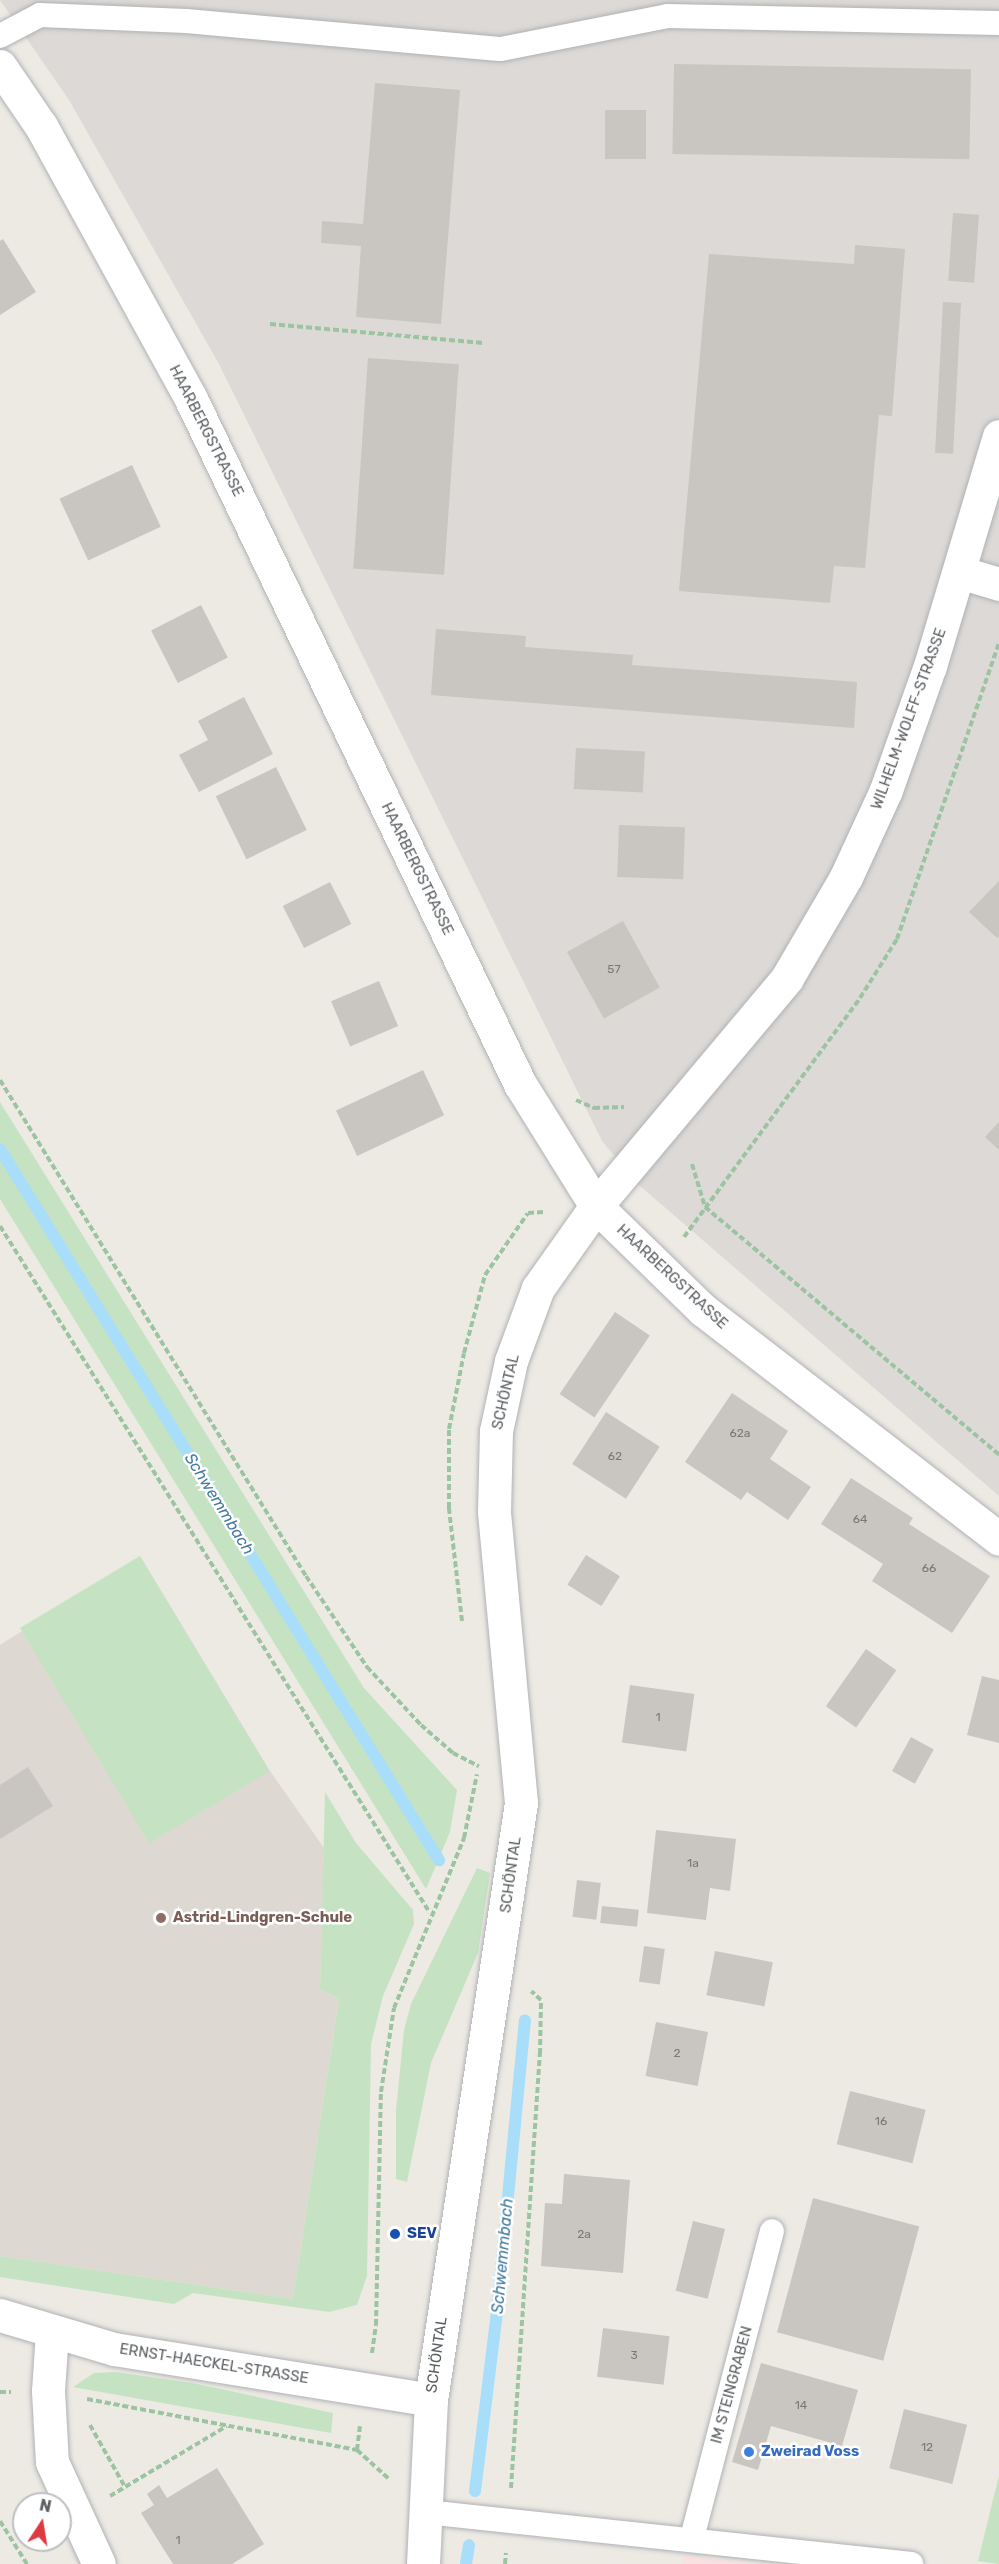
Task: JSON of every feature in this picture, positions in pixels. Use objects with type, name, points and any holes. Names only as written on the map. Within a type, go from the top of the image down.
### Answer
[{"type":"street","name":"HAARBERGSTRASSE","points":[[0,66],[41,126],[191,399],[520,1084],[596,1206],[703,1310],[999,1539]]},
{"type":"street","name":"WILHELM-WOLFF-STRASSE","points":[[596,1206],[787,978],[846,878],[886,790],[959,572],[999,436]]},
{"type":"street","points":[[959,572],[999,584]]},
{"type":"street","name":"SCHÖNTAL","points":[[423,2564],[431,2400],[458,2201],[499,1963],[521,1803],[494,1512],[496,1431],[511,1361],[538,1288],[596,1206]]},
{"type":"street","name":"ERNST-HAECKEL-STRASSE","points":[[0,2315],[114,2349],[431,2400]]},
{"type":"street","points":[[52,2331],[61,2394],[52,2462],[99,2564]]},
{"type":"lane","points":[[0,36],[40,15],[186,21],[501,49],[668,16],[999,23]]},
{"type":"lane","name":"IM STEINGRABEN","points":[[692,2538],[772,2231]]},
{"type":"lane","points":[[426,2512],[692,2538],[911,2564]]},
{"type":"path","points":[[270,324],[483,343]]},
{"type":"path","points":[[705,1207],[860,998],[897,939],[999,642]]},
{"type":"path","points":[[0,1080],[306,1576],[367,1667],[421,1725],[453,1753],[479,1766]]},
{"type":"path","points":[[692,1164],[705,1207],[999,1455]]},
{"type":"path","points":[[463,1626],[449,1508],[449,1429],[464,1353],[485,1275],[528,1214],[596,1206]]},
{"type":"path","points":[[0,1226],[431,1913]]},
{"type":"path","points":[[357,2450],[376,2325],[381,2092],[394,2008],[431,1913],[464,1838],[479,1766],[478,1755]]},
{"type":"path","points":[[499,1963],[541,2000],[505,2564]]},
{"type":"path","points":[[0,2392],[61,2394],[357,2450],[426,2512]]},
{"type":"path","points":[[61,2394],[125,2487]]},
{"type":"path","points":[[76,2516],[227,2426]]},
{"type":"path","points":[[0,2521],[27,2564]]},
{"type":"shaded area","points":[[0,0],[999,0],[999,1496],[639,1185],[602,1141],[219,364],[69,100]]},
{"type":"shaded area","name":"Astrid-Lindgren-Schule","points":[[140,1556],[270,1771],[324,1848],[320,1989],[339,1999],[293,2299],[0,2256],[0,1645]]},
{"type":"shaded area","points":[[684,2555],[752,2564],[683,2564]]},
{"type":"green space","points":[[0,1102],[364,1688],[457,1790],[450,1832],[426,1889],[0,1199]]},
{"type":"green space","points":[[140,1556],[269,1771],[149,1843],[20,1628]]},
{"type":"green space","points":[[325,1792],[356,1843],[413,1910],[414,1924],[383,1996],[371,2044],[367,2276],[357,2305],[329,2312],[193,2293],[174,2304],[0,2277],[0,2256],[293,2299],[339,1999],[320,1989]]},
{"type":"green space","points":[[477,1868],[490,1873],[478,1953],[431,2063],[407,2182],[396,2179],[396,2110],[404,2030],[411,2004]]},
{"type":"green space","points":[[115,2372],[192,2383],[333,2413],[331,2433],[73,2387],[94,2373]]},
{"type":"green space","points":[[999,2475],[999,2564],[978,2561]]},
{"type":"building","points":[[674,64],[971,69],[969,159],[672,154]]},
{"type":"building","points":[[375,83],[460,90],[441,324],[356,317],[361,246],[321,243],[322,221],[363,224]]},
{"type":"building","points":[[605,110],[646,110],[646,159],[605,159]]},
{"type":"building","points":[[953,213],[979,215],[974,283],[948,281]]},
{"type":"building","points":[[3,239],[36,292],[0,315],[0,241]]},
{"type":"building","points":[[855,245],[905,249],[892,416],[879,415],[865,568],[834,566],[830,603],[679,591],[709,254],[854,264]]},
{"type":"building","points":[[943,302],[961,303],[953,454],[935,453]]},
{"type":"building","points":[[368,358],[459,364],[444,575],[353,568]]},
{"type":"building","points":[[132,465],[161,527],[88,560],[59,499]]},
{"type":"building","points":[[201,605],[228,658],[178,683],[151,630]]},
{"type":"building","points":[[436,629],[526,636],[525,647],[633,655],[632,665],[857,682],[854,728],[431,695]]},
{"type":"building","points":[[244,697],[273,754],[199,792],[179,755],[208,740],[198,721]]},
{"type":"building","points":[[576,748],[645,752],[643,793],[574,789]]},
{"type":"building","points":[[276,767],[307,830],[246,859],[216,796]]},
{"type":"building","points":[[619,825],[685,827],[683,879],[617,877]]},
{"type":"building","points":[[999,881],[999,936],[997,938],[969,912]]},
{"type":"building","points":[[330,882],[351,924],[304,948],[283,906]]},
{"type":"building","points":[[623,921],[660,987],[604,1018],[567,952]]},
{"type":"building","points":[[379,981],[398,1026],[350,1046],[331,1001]]},
{"type":"building","points":[[423,1070],[444,1115],[357,1156],[336,1111]]},
{"type":"building","points":[[999,1122],[999,1150],[985,1137]]},
{"type":"building","points":[[615,1312],[650,1335],[594,1418],[560,1394]]},
{"type":"building","points":[[732,1393],[788,1431],[770,1459],[811,1487],[788,1520],[747,1492],[741,1500],[685,1462]]},
{"type":"building","points":[[606,1412],[660,1447],[626,1499],[572,1464]]},
{"type":"building","points":[[851,1478],[913,1518],[909,1524],[990,1576],[952,1633],[872,1581],[883,1564],[821,1524]]},
{"type":"building","points":[[586,1555],[620,1576],[601,1606],[567,1585]]},
{"type":"building","points":[[866,1649],[896,1670],[856,1728],[826,1706]]},
{"type":"building","points":[[982,1676],[999,1680],[999,1743],[967,1735]]},
{"type":"building","points":[[630,1685],[694,1694],[686,1751],[622,1742]]},
{"type":"building","points":[[911,1737],[934,1750],[915,1784],[892,1771]]},
{"type":"building","points":[[28,1767],[53,1806],[0,1839],[0,1785]]},
{"type":"building","points":[[656,1830],[736,1839],[730,1891],[710,1888],[706,1920],[647,1913]]},
{"type":"building","points":[[577,1880],[601,1883],[596,1920],[572,1917]]},
{"type":"building","points":[[602,1906],[639,1910],[637,1927],[600,1923]]},
{"type":"building","points":[[644,1946],[665,1949],[660,1985],[639,1982]]},
{"type":"building","points":[[715,1951],[773,1962],[764,2006],[706,1995]]},
{"type":"building","points":[[656,2022],[708,2032],[698,2086],[646,2076]]},
{"type":"building","points":[[850,2091],[926,2110],[912,2163],[837,2144]]},
{"type":"building","points":[[564,2174],[630,2180],[623,2273],[541,2266],[545,2203],[562,2204]]},
{"type":"building","points":[[813,2198],[919,2226],[883,2361],[777,2332]]},
{"type":"building","points":[[693,2221],[725,2229],[708,2299],[676,2291]]},
{"type":"building","points":[[603,2328],[670,2336],[664,2385],[597,2377]]},
{"type":"building","points":[[761,2363],[858,2390],[842,2446],[771,2426],[758,2470],[732,2462]]},
{"type":"building","points":[[904,2409],[967,2425],[952,2484],[889,2468]]},
{"type":"building","points":[[217,2468],[264,2544],[232,2564],[173,2564],[141,2513],[154,2505],[147,2494],[159,2485],[167,2498]]},
{"type":"waterway","name":"Schwemmbach","points":[[0,1149],[439,1860]]},
{"type":"waterway","name":"Schwemmbach","points":[[475,2491],[496,2321],[525,2020]]},
{"type":"waterway","name":"Schwemmbach","points":[[466,2564],[469,2545]]},
{"type":"place","name":"Astrid-Lindgren-Schule","points":[[161,1918]]},
{"type":"place","name":"SEV","points":[[395,2234]]},
{"type":"place","name":"Zweirad Voss","points":[[749,2452]]}]
